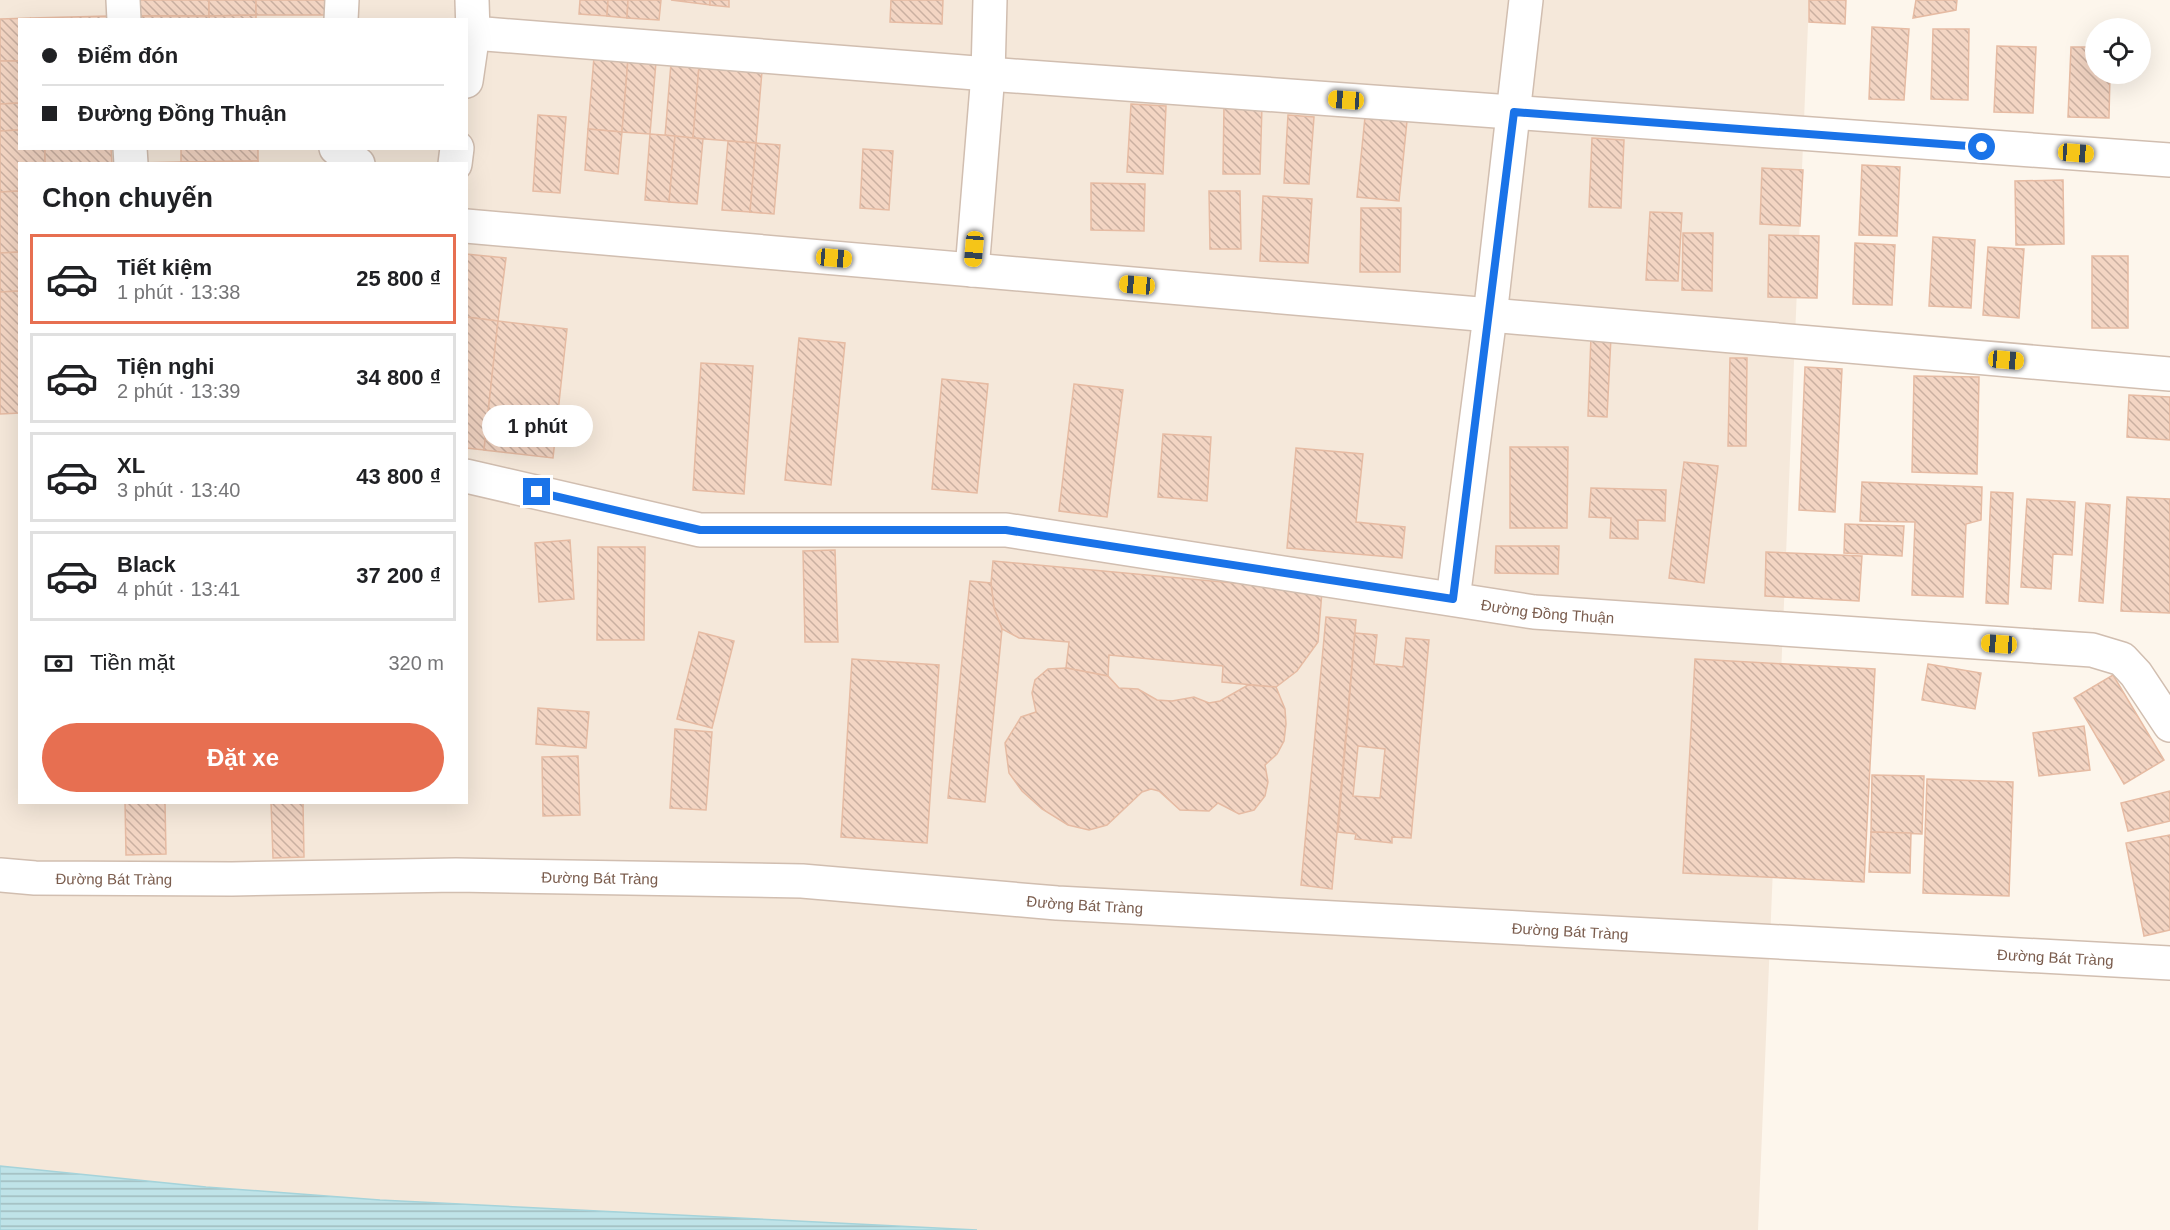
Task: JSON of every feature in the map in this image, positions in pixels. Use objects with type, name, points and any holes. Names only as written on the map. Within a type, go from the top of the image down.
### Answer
[{"type":"street","points":[[123,0],[124,18]]},
{"type":"street","points":[[341,18],[342,0]]},
{"type":"street","points":[[468,67],[473,33],[472,0]]},
{"type":"street","points":[[972,270],[988,74],[990,0]]},
{"type":"street","points":[[1453,599],[1490,316],[1526,0]]},
{"type":"street","points":[[473,33],[988,74],[2170,160]]},
{"type":"street","points":[[339,150],[355,162]]},
{"type":"street","points":[[468,226],[2170,374]]},
{"type":"street","name":"Đường Đồng Thuận","points":[[468,476],[700,530],[1006,530],[1534,612],[2092,650],[2122,659],[2136,674],[2170,725]]},
{"type":"street","name":"Đường Bát Tràng","points":[[0,875],[35,878],[232,879],[456,875],[802,881],[1058,903],[2170,963]]},
{"type":"shaded area","points":[[0,0],[1809,0],[1758,1230],[0,1230]]},
{"type":"water","points":[[0,1166],[206,1187],[380,1200],[977,1230],[0,1230]]},
{"type":"building","points":[[129,0],[209,0],[209,16],[129,16]]},
{"type":"building","points":[[209,0],[256,0],[256,15],[209,16]]},
{"type":"building","points":[[256,0],[334,0],[335,15],[256,15]]},
{"type":"building","points":[[580,0],[608,0],[607,16],[579,14]]},
{"type":"building","points":[[608,0],[628,0],[627,18],[607,16]]},
{"type":"building","points":[[628,0],[661,0],[659,20],[627,18]]},
{"type":"building","points":[[671,0],[710,0],[710,5]]},
{"type":"building","points":[[710,0],[729,0],[729,7],[710,5]]},
{"type":"building","points":[[891,0],[943,0],[942,24],[890,22]]},
{"type":"building","points":[[1809,0],[1846,0],[1845,24],[1809,22]]},
{"type":"building","points":[[1916,0],[1957,0],[1956,10],[1913,18]]},
{"type":"building","points":[[256,15],[256,18],[209,18],[209,16]]},
{"type":"building","points":[[108,16],[108,18],[31,18]]},
{"type":"building","points":[[129,16],[209,16],[209,18],[129,18]]},
{"type":"building","points":[[18,18],[18,61],[0,61],[0,19]]},
{"type":"building","points":[[1872,27],[1909,29],[1904,100],[1869,99]]},
{"type":"building","points":[[1933,29],[1969,29],[1968,100],[1931,99]]},
{"type":"building","points":[[595,45],[629,47],[622,132],[588,129]]},
{"type":"building","points":[[1997,46],[2036,47],[2033,113],[1994,112]]},
{"type":"building","points":[[629,47],[657,50],[650,134],[622,132]]},
{"type":"building","points":[[2071,47],[2085,47],[2085,84],[2110,84],[2109,118],[2068,117]]},
{"type":"building","points":[[672,51],[700,54],[693,138],[665,136]]},
{"type":"building","points":[[700,54],[763,59],[756,143],[693,138]]},
{"type":"building","points":[[0,61],[18,61],[18,103],[0,104]]},
{"type":"building","points":[[18,103],[18,130],[0,131],[0,104]]},
{"type":"building","points":[[1131,104],[1166,106],[1163,174],[1127,172]]},
{"type":"building","points":[[1224,104],[1262,105],[1260,174],[1223,174]]},
{"type":"building","points":[[538,115],[566,117],[560,193],[533,191]]},
{"type":"building","points":[[1288,115],[1314,117],[1309,184],[1284,183]]},
{"type":"building","points":[[1365,117],[1407,121],[1399,201],[1357,197]]},
{"type":"building","points":[[588,129],[622,132],[618,174],[585,170]]},
{"type":"building","points":[[18,130],[18,150],[45,150],[45,162],[18,162],[18,191],[0,192],[0,131]]},
{"type":"building","points":[[650,134],[675,136],[669,202],[645,200]]},
{"type":"building","points":[[675,136],[703,139],[697,204],[669,202]]},
{"type":"building","points":[[1592,138],[1624,140],[1621,208],[1589,207]]},
{"type":"building","points":[[728,141],[756,143],[750,212],[722,210]]},
{"type":"building","points":[[756,143],[780,145],[774,214],[750,212]]},
{"type":"building","points":[[863,149],[893,151],[889,210],[860,208]]},
{"type":"building","points":[[45,150],[111,150],[112,162],[45,162]]},
{"type":"building","points":[[181,150],[258,150],[258,161],[181,162]]},
{"type":"building","points":[[258,161],[258,162],[181,162]]},
{"type":"building","points":[[1862,165],[1900,167],[1897,236],[1859,235]]},
{"type":"building","points":[[1762,168],[1803,170],[1800,226],[1760,224]]},
{"type":"building","points":[[2063,180],[2064,244],[2016,245],[2015,181]]},
{"type":"building","points":[[1091,183],[1145,184],[1144,231],[1091,230]]},
{"type":"building","points":[[18,191],[18,252],[0,253],[0,192]]},
{"type":"building","points":[[1209,191],[1240,191],[1241,249],[1210,249]]},
{"type":"building","points":[[1263,196],[1312,199],[1308,263],[1260,261]]},
{"type":"building","points":[[1361,208],[1401,208],[1400,272],[1360,272]]},
{"type":"building","points":[[1650,212],[1682,213],[1678,281],[1646,280]]},
{"type":"building","points":[[1683,233],[1713,233],[1712,291],[1682,290]]},
{"type":"building","points":[[1769,235],[1819,236],[1817,298],[1768,297]]},
{"type":"building","points":[[1933,237],[1975,240],[1971,308],[1929,306]]},
{"type":"building","points":[[1855,243],[1895,245],[1892,305],[1853,304]]},
{"type":"building","points":[[1988,247],[2024,249],[2019,318],[1983,315]]},
{"type":"building","points":[[18,252],[18,291],[0,292],[0,253]]},
{"type":"building","points":[[468,254],[506,258],[498,321],[468,317]]},
{"type":"building","points":[[2092,256],[2128,256],[2128,328],[2092,328]]},
{"type":"building","points":[[18,291],[18,413],[0,414],[0,292]]},
{"type":"building","points":[[468,317],[498,321],[484,450],[468,448]]},
{"type":"building","points":[[498,321],[567,329],[553,458],[484,450]]},
{"type":"building","points":[[1591,336],[1611,337],[1607,417],[1588,416]]},
{"type":"building","points":[[799,338],[845,343],[831,485],[785,480]]},
{"type":"building","points":[[1730,358],[1747,358],[1746,446],[1728,446]]},
{"type":"building","points":[[701,363],[753,366],[744,494],[693,490]]},
{"type":"building","points":[[1805,367],[1842,369],[1835,512],[1799,510]]},
{"type":"building","points":[[1914,376],[1979,377],[1977,474],[1912,472]]},
{"type":"building","points":[[942,379],[988,384],[977,493],[932,489]]},
{"type":"building","points":[[1074,384],[1123,390],[1107,517],[1059,511]]},
{"type":"building","points":[[2129,395],[2170,397],[2170,440],[2127,437]]},
{"type":"building","points":[[1163,434],[1211,437],[1207,501],[1158,497]]},
{"type":"building","points":[[1510,447],[1568,447],[1567,528],[1510,528]]},
{"type":"building","points":[[1296,448],[1363,454],[1356,522],[1405,527],[1402,558],[1287,548]]},
{"type":"building","points":[[1684,462],[1718,466],[1704,583],[1669,578]]},
{"type":"building","points":[[1862,482],[1982,487],[1981,520],[1966,524],[1963,597],[1912,595],[1915,522],[1860,521]]},
{"type":"building","points":[[1591,488],[1666,490],[1665,521],[1638,520],[1638,539],[1610,538],[1611,518],[1589,517]]},
{"type":"building","points":[[1991,492],[2013,493],[2008,604],[1986,603]]},
{"type":"building","points":[[2127,497],[2170,499],[2170,613],[2121,611]]},
{"type":"building","points":[[2027,499],[2075,502],[2072,555],[2053,554],[2051,589],[2021,587]]},
{"type":"building","points":[[2086,503],[2110,505],[2103,603],[2079,601]]},
{"type":"building","points":[[1845,524],[1904,526],[1902,556],[1844,553]]},
{"type":"building","points":[[570,540],[574,599],[539,602],[535,543]]},
{"type":"building","points":[[1496,546],[1559,546],[1558,574],[1495,573]]},
{"type":"building","points":[[598,547],[645,547],[644,640],[597,640]]},
{"type":"building","points":[[835,550],[838,642],[805,642],[803,551]]},
{"type":"building","points":[[1766,552],[1862,556],[1859,601],[1765,596]]},
{"type":"building","points":[[993,561],[1322,591],[1318,642],[1297,671],[1276,687],[1222,682],[1223,666],[1109,655],[1108,676],[1066,668],[1069,642],[1019,638],[1002,629],[994,608],[991,583]]},
{"type":"building","points":[[970,581],[991,583],[994,608],[1002,629],[985,802],[948,798]]},
{"type":"building","points":[[1326,617],[1356,620],[1332,889],[1301,885]]},
{"type":"building","points":[[699,632],[734,641],[712,728],[677,719]]},
{"type":"building","points":[[1355,633],[1377,635],[1374,664],[1403,667],[1406,638],[1429,640],[1411,838],[1392,837],[1392,843],[1355,839],[1356,834],[1338,832]],"holes":[[[1358,746],[1385,749],[1380,798],[1353,796]]]},
{"type":"building","points":[[852,659],[939,665],[927,843],[841,837]]},
{"type":"building","points":[[1695,659],[1875,669],[1864,882],[1683,873]]},
{"type":"building","points":[[1928,664],[1981,673],[1975,709],[1922,700]]},
{"type":"building","points":[[1066,668],[1108,676],[1119,688],[1138,689],[1157,700],[1172,701],[1194,697],[1209,703],[1220,701],[1248,685],[1276,687],[1285,709],[1286,724],[1284,741],[1277,754],[1265,765],[1268,782],[1265,796],[1254,810],[1239,814],[1218,803],[1209,811],[1180,810],[1159,791],[1151,789],[1142,792],[1107,825],[1089,830],[1068,825],[1042,809],[1022,791],[1009,773],[1005,743],[1021,717],[1036,712],[1032,693],[1035,680],[1048,669]]},
{"type":"building","points":[[2113,675],[2164,760],[2124,784],[2074,698]]},
{"type":"building","points":[[538,708],[589,712],[586,748],[536,744]]},
{"type":"building","points":[[2084,726],[2090,770],[2039,776],[2033,733]]},
{"type":"building","points":[[675,729],[712,732],[706,810],[670,808]]},
{"type":"building","points":[[578,756],[580,815],[543,816],[542,757]]},
{"type":"building","points":[[1872,775],[1924,776],[1922,834],[1871,832]]},
{"type":"building","points":[[1927,779],[2013,782],[2009,896],[1923,893]]},
{"type":"building","points":[[2170,791],[2170,821],[2128,831],[2121,803]]},
{"type":"building","points":[[125,804],[165,804],[166,854],[126,855]]},
{"type":"building","points":[[271,804],[303,804],[304,857],[273,858]]},
{"type":"building","points":[[1871,832],[1911,833],[1910,873],[1869,872]]},
{"type":"building","points":[[2170,835],[2170,930],[2144,936],[2126,843]]},
{"type":"route","points":[[537,492],[700,530],[1006,530],[1453,599],[1514,112],[1982,147]]}]
